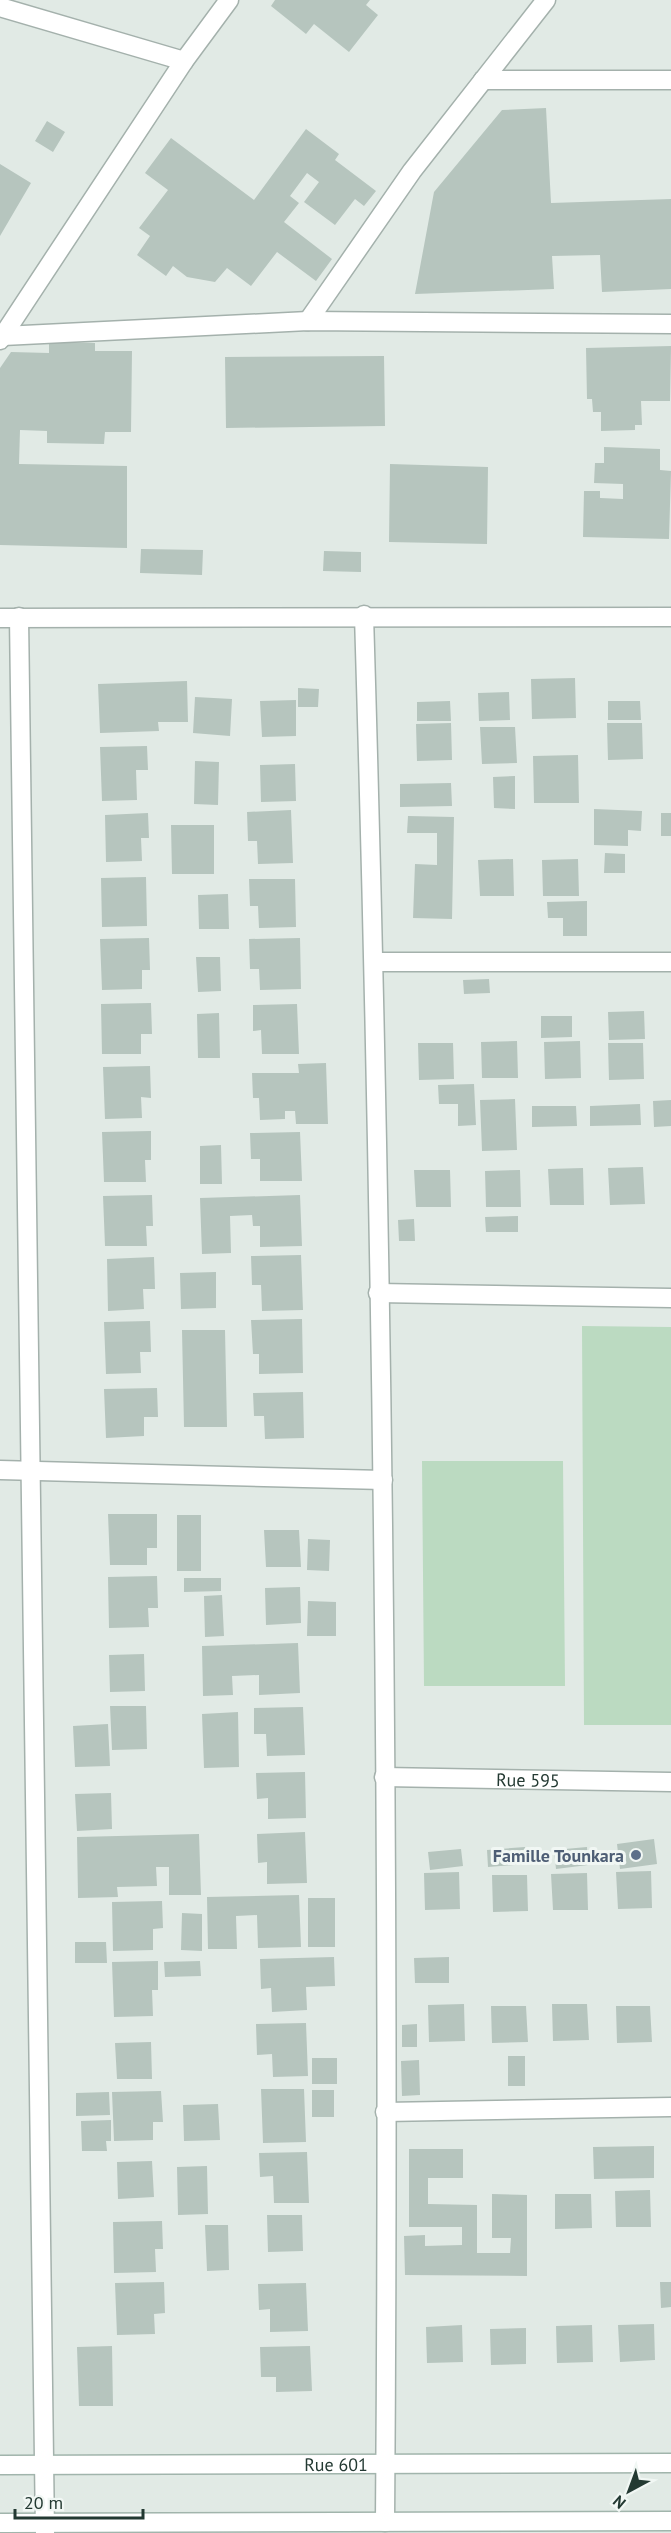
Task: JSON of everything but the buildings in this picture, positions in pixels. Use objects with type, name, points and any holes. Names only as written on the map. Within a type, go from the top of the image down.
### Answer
[{"type":"street","points":[[2,338],[184,61],[229,0]]},
{"type":"street","points":[[308,321],[412,171],[546,0]]},
{"type":"street","points":[[0,7],[184,61]]},
{"type":"street","points":[[483,80],[671,80]]},
{"type":"street","points":[[2,338],[308,321],[671,324]]},
{"type":"street","points":[[364,615],[375,962],[378,1293],[383,1480],[385,2522]]},
{"type":"street","points":[[0,618],[364,615],[671,617]]},
{"type":"street","points":[[19,617],[45,2528]]},
{"type":"street","points":[[375,962],[671,962]]},
{"type":"street","points":[[378,1293],[671,1298]]},
{"type":"street","points":[[0,1470],[383,1480]]},
{"type":"street","name":"Rue 595","points":[[384,1777],[671,1782]]},
{"type":"street","points":[[385,2112],[671,2107]]},
{"type":"street","name":"Rue 601","points":[[0,2465],[671,2463]]},
{"type":"street","points":[[0,2523],[45,2528],[385,2522],[671,2521]]},
{"type":"green space","points":[[582,1326],[671,1327],[671,1725],[584,1725]]},
{"type":"green space","points":[[422,1461],[563,1461],[565,1686],[424,1686]]},
{"type":"place","name":"Famille Tounkara","points":[[636,1855]]}]
